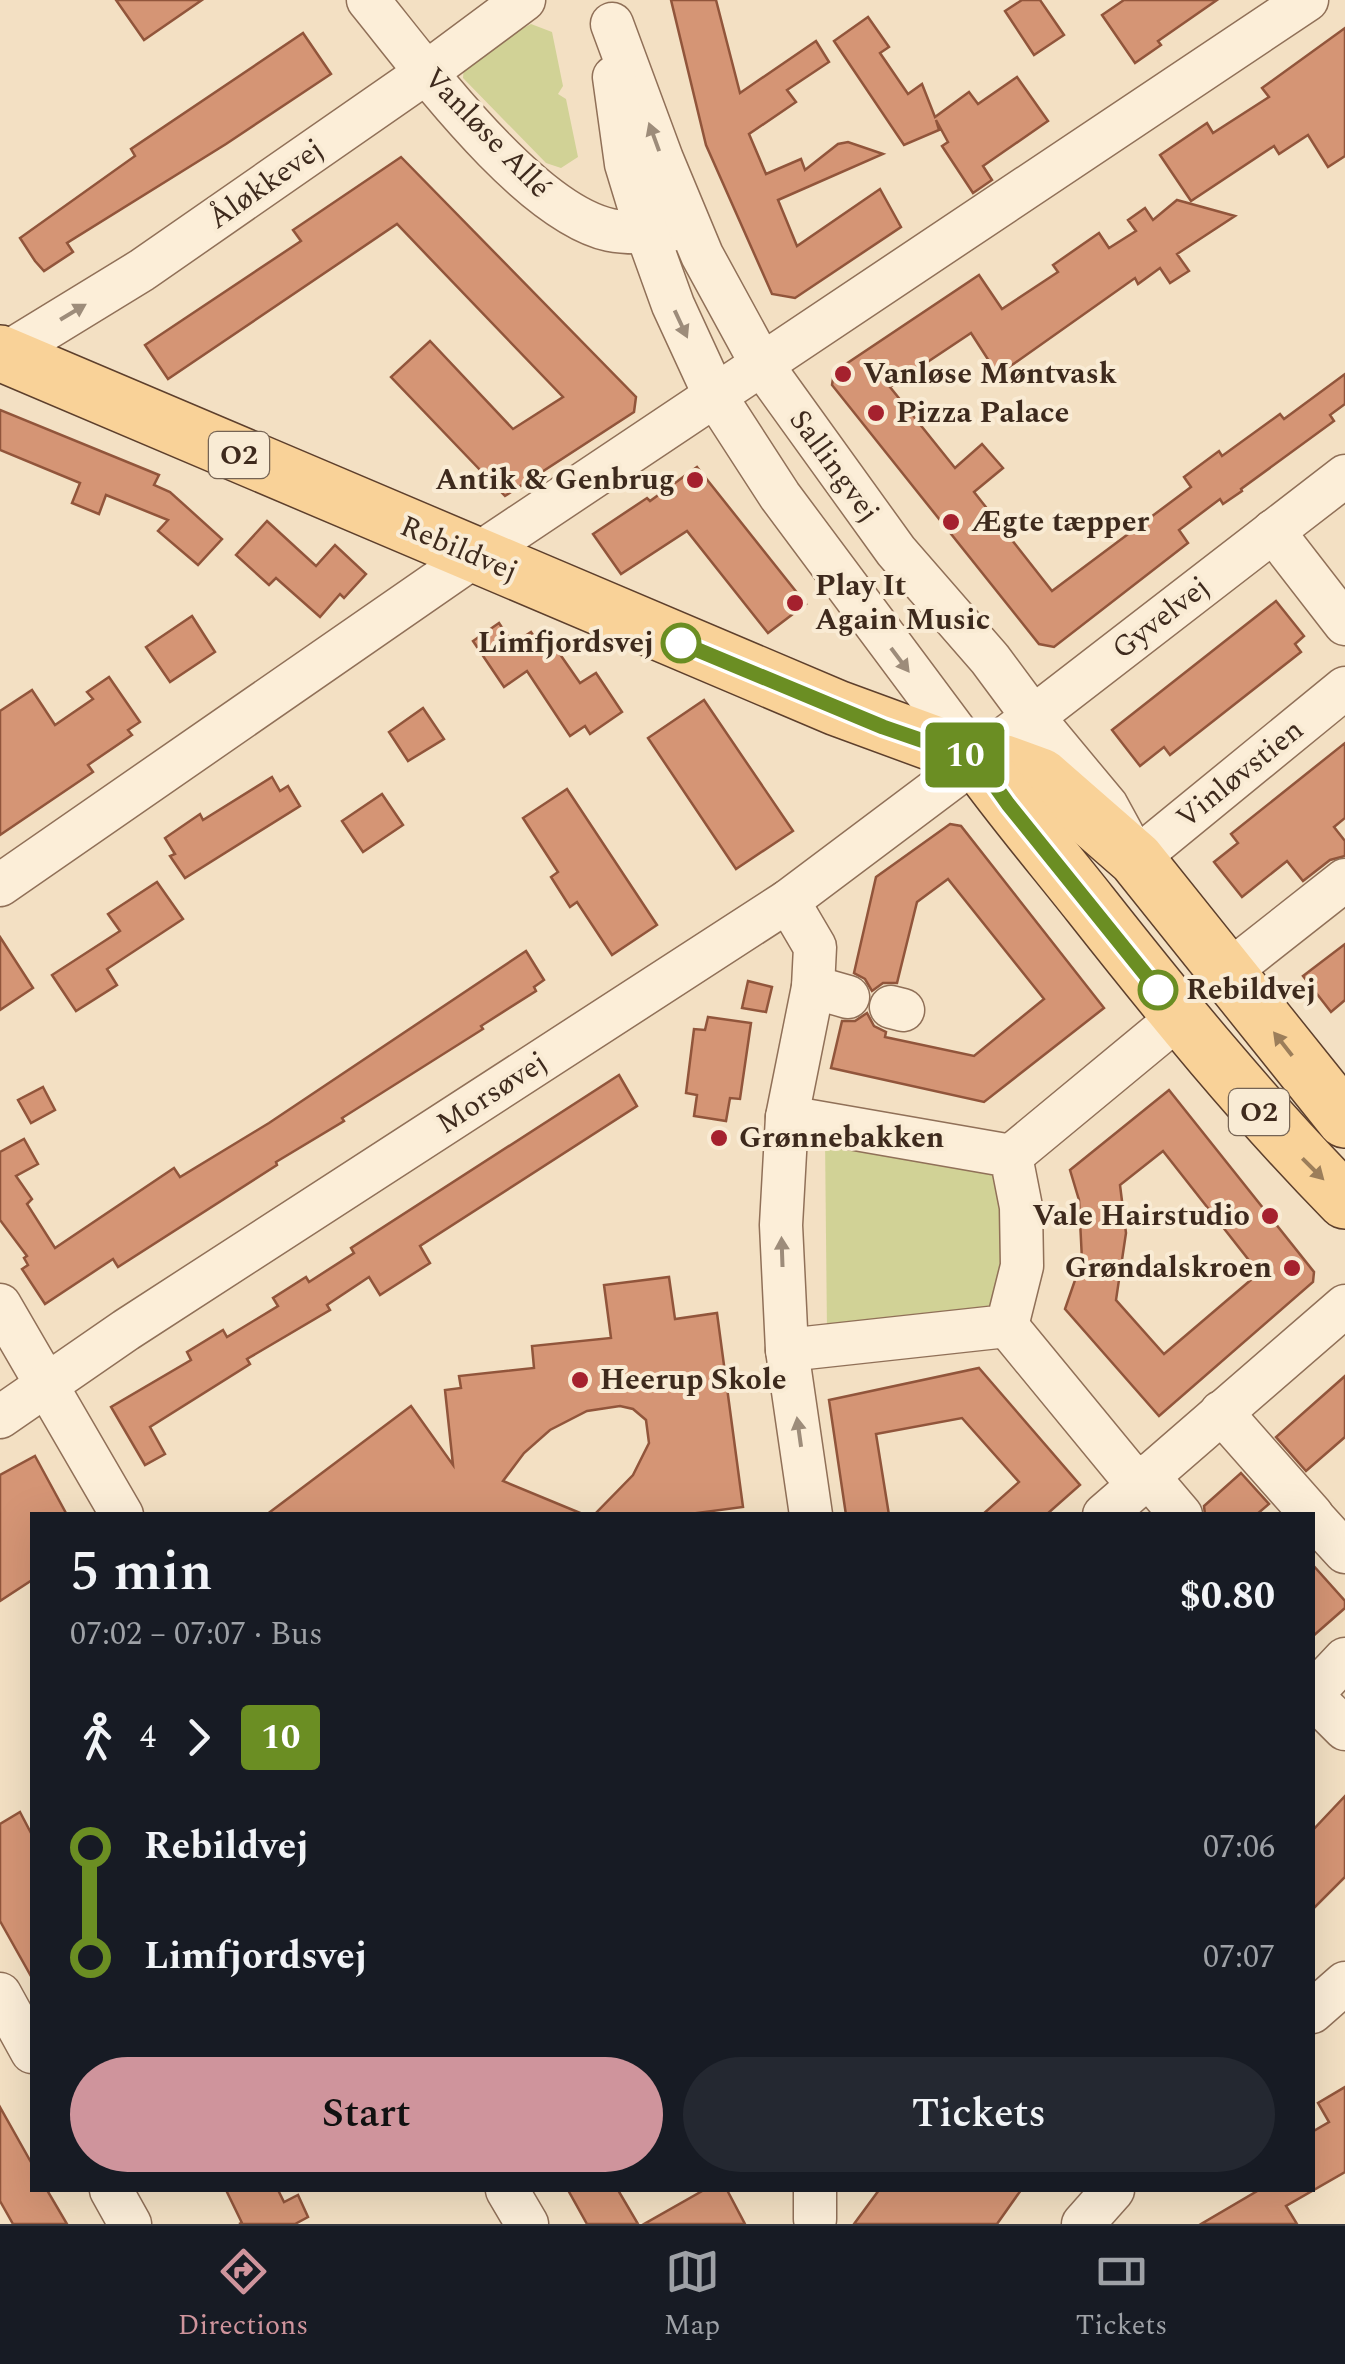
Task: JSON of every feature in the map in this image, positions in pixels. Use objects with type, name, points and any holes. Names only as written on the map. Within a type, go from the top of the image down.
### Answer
[{"type":"main road","name":"Rebildvej","points":[[1,355],[837,708],[976,759]]},
{"type":"main road","name":"Sallingvej","points":[[976,759],[1005,763],[1040,776],[1136,859],[1227,973],[1338,1099]]},
{"type":"main road","name":"Sallingvej","points":[[976,759],[1179,1017],[1268,1122],[1345,1201]]},
{"type":"street","name":"Vanløse Allé","points":[[368,0],[493,148],[553,203],[608,230],[647,233],[690,227]]},
{"type":"street","name":"Åløkkevej","points":[[1,355],[142,270],[524,0]]},
{"type":"street","points":[[0,885],[714,394],[1307,0]]},
{"type":"street","name":"Sallingvej","points":[[611,12],[702,256],[762,365],[896,552],[990,659],[1032,718],[1107,806],[1136,859]]},
{"type":"street","name":"Sallingvej","points":[[611,12],[618,118],[626,164],[673,305],[714,394],[780,496],[976,759]]},
{"type":"street","name":"Gyvelvej","points":[[976,759],[1345,476]]},
{"type":"street","points":[[1273,531],[1345,624]]},
{"type":"street","name":"Vinløvstien","points":[[1136,859],[1345,688]]},
{"type":"street","name":"Morsøvej","points":[[0,1417],[788,900],[976,759]]},
{"type":"street","points":[[1227,973],[1345,880]]},
{"type":"street","points":[[788,900],[816,947],[830,992],[787,1117],[781,1225],[787,1350],[811,1512]]},
{"type":"street","points":[[787,1117],[1011,1156],[1179,1017]]},
{"type":"street","points":[[1007,1326],[1022,1266],[1021,1207],[1011,1156]]},
{"type":"street","points":[[0,1305],[120,1512]]},
{"type":"street","points":[[1107,1512],[1345,1306]]},
{"type":"street","points":[[787,1350],[1007,1326]]},
{"type":"street","points":[[1007,1326],[1142,1479],[1178,1512]]},
{"type":"street","points":[[1221,1412],[1309,1512]]},
{"type":"street","points":[[1315,1518],[1345,1552]]},
{"type":"street","points":[[1315,1692],[1345,1660]]},
{"type":"street","points":[[1315,1698],[1345,1729]]},
{"type":"street","points":[[1315,2009],[1345,1983]]},
{"type":"street","points":[[0,1994],[30,2048]]},
{"type":"street","points":[[112,2192],[130,2224]]},
{"type":"street","points":[[508,2192],[527,2224]]},
{"type":"green space","points":[[531,24],[552,32],[563,86],[558,94],[566,99],[578,157],[561,168],[546,163],[463,78],[464,66]]},
{"type":"green space","points":[[825,1138],[1007,1161],[1004,1322],[827,1334]]},
{"type":"building","points":[[116,0],[202,0],[144,40]]},
{"type":"building","points":[[671,0],[716,0],[740,93],[816,41],[829,62],[787,90],[796,102],[749,134],[766,174],[801,159],[805,170],[838,144],[848,142],[883,154],[778,200],[797,246],[880,189],[901,227],[795,298],[772,294],[706,145]]},
{"type":"building","points":[[1022,0],[1040,0],[1064,35],[1034,55],[1005,11]]},
{"type":"building","points":[[1124,0],[1217,0],[1158,41],[1161,45],[1135,63],[1102,15]]},
{"type":"building","points":[[868,17],[889,47],[880,53],[908,94],[922,84],[935,117],[969,92],[978,104],[1017,77],[1048,121],[983,166],[992,180],[973,193],[942,146],[948,142],[936,120],[939,130],[904,145],[834,41]]},
{"type":"building","points":[[1345,28],[1345,156],[1328,167],[1308,135],[1279,154],[1274,146],[1191,201],[1160,155],[1207,123],[1213,133],[1269,97],[1262,88]]},
{"type":"building","points":[[303,33],[331,74],[67,243],[73,252],[44,271],[35,261],[20,238],[135,156],[131,149]]},
{"type":"building","points":[[401,157],[636,397],[634,412],[505,496],[391,377],[430,341],[513,429],[563,397],[397,224],[168,379],[145,345],[301,241],[293,230]]},
{"type":"building","points":[[1177,200],[1235,216],[1177,254],[1189,271],[1170,283],[1160,268],[1138,284],[1135,278],[998,375],[971,333],[890,387],[955,468],[982,444],[1003,468],[974,492],[1052,591],[1191,487],[1184,477],[1219,451],[1222,456],[1280,414],[1284,419],[1345,374],[1345,404],[1330,415],[1334,421],[1242,491],[1223,504],[1220,499],[1179,530],[1188,543],[1054,647],[1039,644],[832,385],[834,372],[979,275],[1002,309],[1058,272],[1053,265],[1099,233],[1109,248],[1136,231],[1128,220],[1145,208],[1153,220]]},
{"type":"building","points":[[0,410],[159,475],[154,485],[170,492],[222,539],[198,565],[158,531],[168,520],[106,495],[99,514],[72,503],[80,483],[0,450]]},
{"type":"building","points":[[697,467],[806,604],[768,633],[687,531],[621,574],[593,534],[647,498],[650,501]]},
{"type":"building","points":[[267,521],[316,566],[335,545],[366,574],[344,598],[340,594],[320,617],[276,578],[269,585],[236,555]]},
{"type":"building","points":[[1276,601],[1304,636],[1295,644],[1301,652],[1170,755],[1164,747],[1140,766],[1112,730]]},
{"type":"building","points":[[192,616],[215,652],[170,682],[146,647]]},
{"type":"building","points":[[499,623],[513,644],[531,632],[539,644],[548,637],[580,683],[596,673],[622,712],[590,734],[585,726],[570,736],[527,671],[504,687],[473,641]]},
{"type":"building","points":[[109,677],[140,722],[128,730],[132,735],[88,765],[93,772],[0,835],[0,711],[32,690],[55,725],[93,699],[87,692]]},
{"type":"building","points":[[704,700],[793,831],[736,869],[648,738]]},
{"type":"building","points":[[423,708],[444,739],[408,761],[389,732]]},
{"type":"building","points":[[1345,743],[1345,818],[1334,827],[1345,841],[1345,856],[1330,860],[1303,881],[1287,861],[1242,897],[1214,862],[1238,843],[1231,834]]},
{"type":"building","points":[[272,777],[280,791],[288,786],[300,806],[185,878],[170,856],[175,854],[165,838],[200,814],[203,820]]},
{"type":"building","points":[[567,789],[657,925],[612,955],[577,902],[570,907],[551,877],[558,872],[523,818]]},
{"type":"building","points":[[382,794],[403,825],[363,852],[342,821]]},
{"type":"building","points":[[950,824],[961,826],[1104,1008],[984,1102],[831,1068],[842,1021],[855,1021],[867,1013],[874,1026],[886,1032],[885,1037],[974,1056],[1044,999],[948,879],[917,902],[897,983],[883,983],[872,991],[865,979],[854,973],[876,877]]},
{"type":"building","points":[[157,882],[183,919],[107,969],[117,985],[76,1011],[52,975],[120,931],[108,914]]},
{"type":"building","points":[[0,937],[33,988],[0,1010]]},
{"type":"building","points":[[1345,944],[1345,1000],[1331,1012],[1303,976]]},
{"type":"building","points":[[526,951],[544,980],[534,987],[536,991],[118,1267],[113,1259],[45,1304],[22,1269],[28,1265],[24,1258],[27,1256],[0,1220],[0,1152],[24,1139],[38,1164],[16,1176],[32,1199],[27,1204],[55,1248],[174,1168],[180,1177],[269,1123]]},
{"type":"building","points":[[748,981],[772,987],[766,1012],[742,1008]]},
{"type":"building","points":[[708,1017],[751,1023],[740,1099],[730,1098],[726,1121],[694,1116],[697,1095],[686,1093],[694,1029],[705,1030]]},
{"type":"building","points":[[619,1075],[637,1106],[420,1246],[430,1263],[380,1295],[369,1277],[327,1305],[330,1310],[247,1359],[250,1364],[150,1427],[165,1454],[145,1465],[111,1407],[191,1360],[187,1352],[223,1330],[227,1337],[278,1306],[273,1298],[306,1277],[309,1282],[354,1253],[351,1248]]},
{"type":"building","points":[[43,1087],[55,1110],[31,1123],[18,1100]]},
{"type":"building","points":[[1169,1090],[1314,1272],[1313,1282],[1159,1416],[1065,1309],[1082,1260],[1079,1200],[1070,1170]],"holes":[[[1163,1151],[1259,1273],[1164,1354],[1116,1300],[1126,1233],[1120,1185]]]},
{"type":"building","points":[[669,1277],[675,1319],[717,1313],[743,1507],[705,1512],[597,1512],[633,1475],[649,1443],[646,1420],[633,1409],[620,1406],[587,1411],[550,1430],[524,1453],[503,1481],[578,1512],[270,1512],[411,1406],[453,1465],[445,1390],[461,1388],[459,1376],[534,1368],[532,1346],[611,1338],[604,1285]]},
{"type":"building","points":[[979,1368],[1080,1485],[1049,1512],[985,1512],[1019,1482],[962,1418],[876,1434],[889,1512],[846,1512],[829,1400]]},
{"type":"building","points":[[1345,1376],[1345,1437],[1306,1471],[1276,1437]]},
{"type":"building","points":[[35,1456],[65,1512],[30,1512],[30,1581],[0,1601],[0,1475]]},
{"type":"building","points":[[1241,1473],[1269,1504],[1260,1512],[1205,1512],[1204,1506]]},
{"type":"building","points":[[1315,1567],[1345,1601],[1345,1608],[1315,1634]]},
{"type":"building","points":[[1345,1796],[1345,1877],[1315,1907],[1315,1828]]},
{"type":"building","points":[[20,1812],[30,1831],[30,1974],[0,1921],[0,1824]]},
{"type":"building","points":[[1345,2087],[1345,2172],[1315,2189],[1315,2130],[1329,2122],[1318,2103]]},
{"type":"building","points":[[0,2107],[30,2160],[30,2192],[48,2192],[67,2224],[13,2224],[0,2201]]},
{"type":"building","points":[[227,2192],[279,2192],[284,2202],[298,2195],[308,2217],[295,2224],[239,2224],[242,2223]]},
{"type":"building","points":[[569,2192],[619,2192],[638,2224],[587,2224]]},
{"type":"building","points":[[700,2192],[728,2192],[745,2224],[644,2224]]},
{"type":"building","points":[[878,2192],[1020,2192],[997,2224],[854,2224]]},
{"type":"building","points":[[1256,2192],[1310,2192],[1286,2206],[1297,2224],[1201,2224]]},
{"type":"bus line","name":"10","points":[[681,643],[883,727],[976,759],[1158,990]]},
{"type":"place","name":"Vanløse Møntvask","points":[[843,374]]},
{"type":"place","name":"Pizza Palace","points":[[876,413]]},
{"type":"place","name":"Antik & Genbrug","points":[[695,480]]},
{"type":"place","name":"Ægte tæpper","points":[[951,522]]},
{"type":"place","name":"Play It Again Music","points":[[795,603]]},
{"type":"place","name":"Limfjordsvej","points":[[681,643]]},
{"type":"place","name":"Rebildvej","points":[[1158,990]]},
{"type":"place","name":"Grønnebakken","points":[[719,1138]]},
{"type":"place","name":"Vale Hairstudio","points":[[1270,1216]]},
{"type":"place","name":"Grøndalskroen","points":[[1292,1268]]},
{"type":"place","name":"Heerup Skole","points":[[580,1380]]}]
